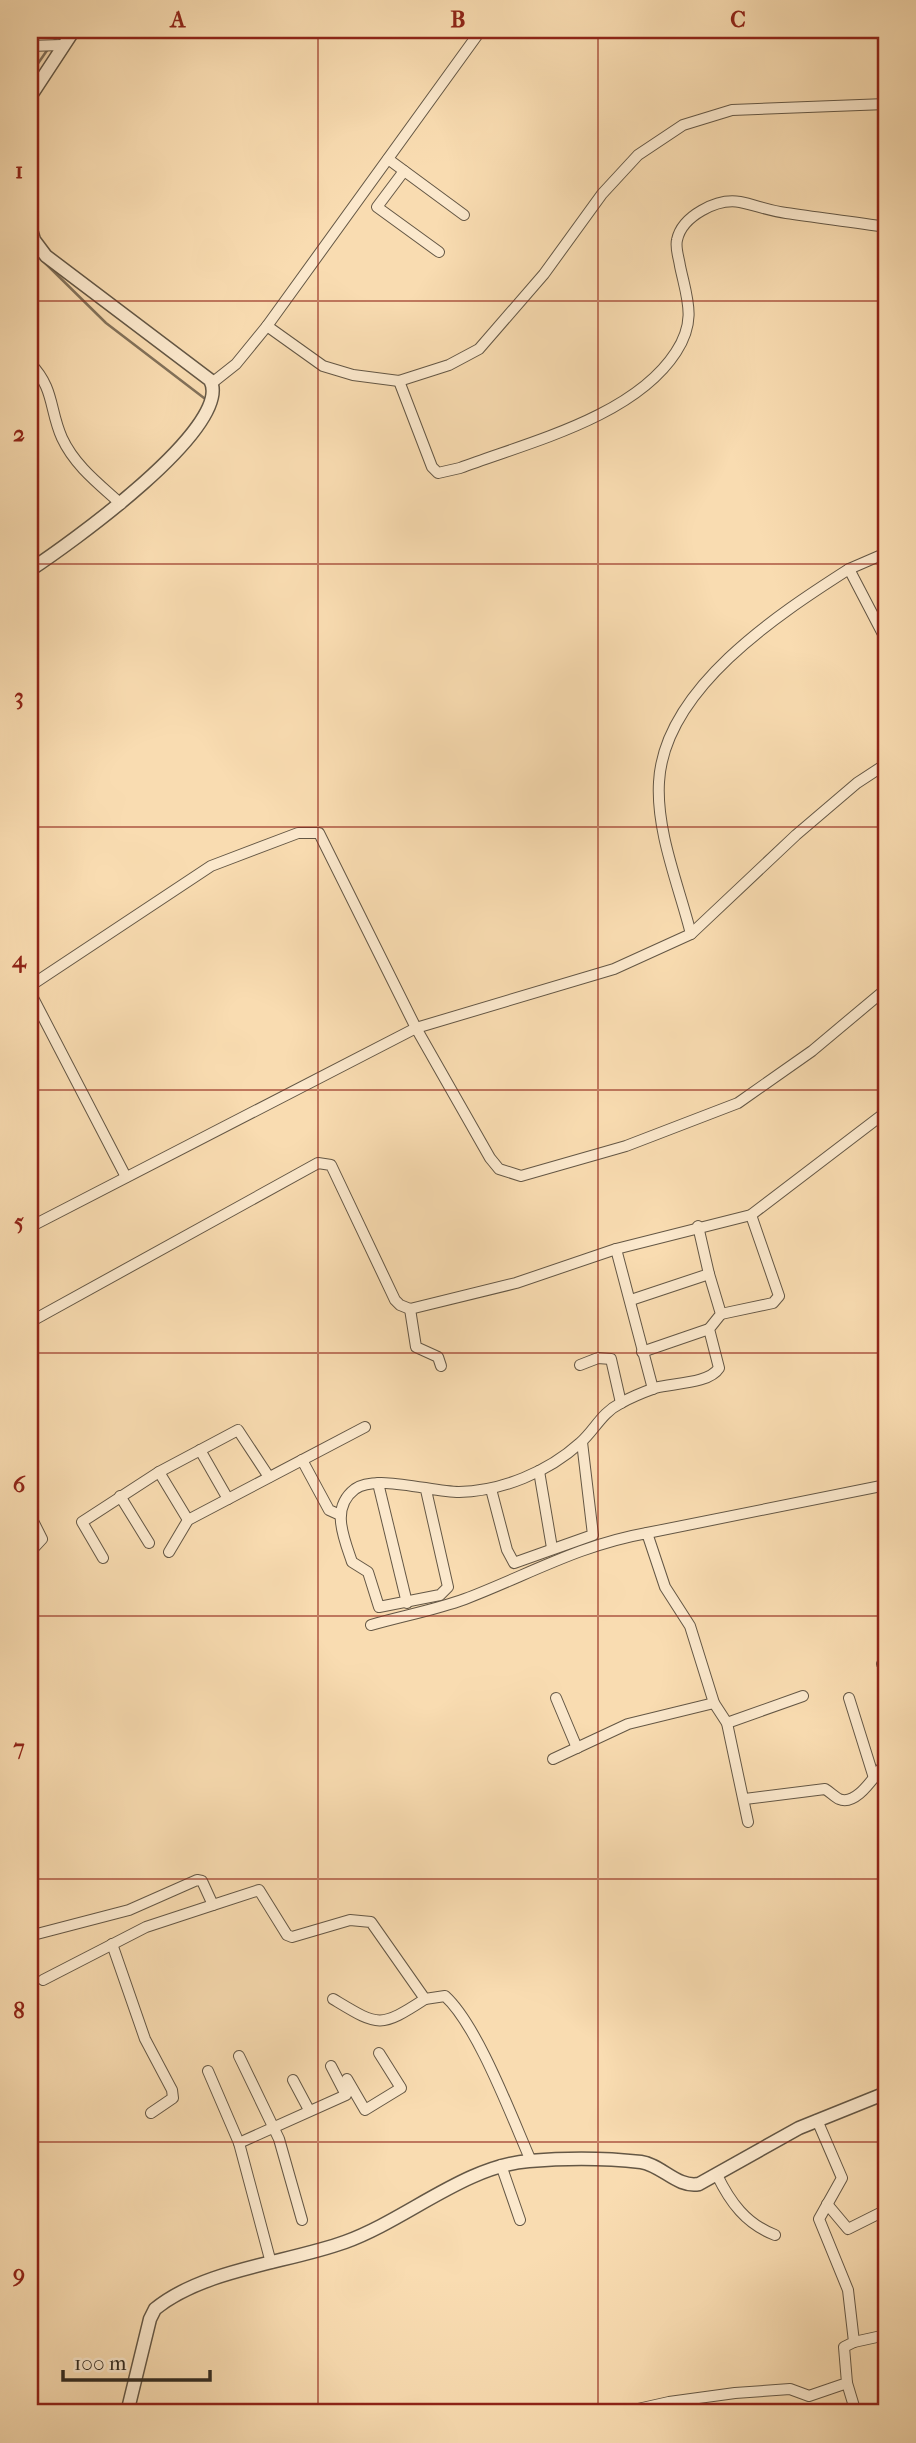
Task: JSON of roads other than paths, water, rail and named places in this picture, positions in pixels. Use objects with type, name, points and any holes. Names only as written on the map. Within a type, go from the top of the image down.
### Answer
[{"type":"street","points":[[30,97],[74,30]]},
{"type":"street","points":[[212,383],[236,364],[267,326],[481,30]]},
{"type":"street","points":[[34,45],[62,45]]},
{"type":"street","points":[[267,326],[323,366],[353,375],[399,381],[449,365],[479,349],[544,274],[602,194],[638,155],[683,125],[732,110],[886,104]]},
{"type":"street","points":[[388,159],[464,215]]},
{"type":"street","points":[[404,171],[377,207],[439,252]]},
{"type":"street","points":[[399,381],[432,467],[438,472],[460,468],[602,413],[629,399],[669,363],[688,326],[690,301],[676,243],[681,226],[693,217],[716,204],[738,201],[763,210],[886,227]]},
{"type":"street","points":[[30,226],[34,240],[46,256],[212,383],[214,399],[179,448],[121,504],[75,541],[30,570]]},
{"type":"street","points":[[30,363],[51,394],[56,422],[71,453],[82,469],[121,504]]},
{"type":"street","points":[[691,934],[660,812],[659,781],[671,730],[685,705],[713,674],[783,614],[849,569],[886,553]]},
{"type":"street","points":[[849,569],[886,640]]},
{"type":"street","points":[[30,1227],[416,1028],[614,969],[691,934],[796,835],[858,783],[886,764]]},
{"type":"street","points":[[30,986],[211,866],[298,833],[319,833],[416,1028],[490,1158],[499,1169],[521,1176],[626,1146],[738,1103],[812,1051],[886,989]]},
{"type":"street","points":[[30,992],[126,1177]]},
{"type":"street","points":[[30,1322],[318,1163],[331,1165],[395,1300],[410,1308],[516,1283],[616,1249],[698,1226],[751,1215],[886,1112]]},
{"type":"street","points":[[426,1489],[448,1587],[440,1595],[383,1608],[376,1604],[368,1572],[352,1562],[340,1515],[347,1497],[370,1482],[426,1489],[491,1489],[538,1471],[582,1442],[602,1415],[621,1403],[653,1389],[717,1372],[719,1368],[709,1329],[714,1319],[721,1314],[773,1303],[779,1296],[751,1215]]},
{"type":"street","points":[[698,1226],[721,1314]]},
{"type":"street","points":[[616,1249],[653,1389]]},
{"type":"street","points":[[631,1300],[709,1273]]},
{"type":"street","points":[[410,1308],[416,1347],[438,1357],[441,1366]]},
{"type":"street","points":[[642,1352],[709,1329]]},
{"type":"street","points":[[580,1365],[598,1358],[611,1359],[621,1403]]},
{"type":"street","points":[[169,1552],[188,1520],[365,1427]]},
{"type":"street","points":[[103,1558],[82,1522],[159,1472],[238,1430],[269,1477]]},
{"type":"street","points":[[491,1489],[507,1550],[514,1563],[589,1536],[595,1532],[582,1442]]},
{"type":"street","points":[[200,1450],[228,1499]]},
{"type":"street","points":[[302,1460],[329,1510],[340,1515]]},
{"type":"street","points":[[538,1471],[552,1548]]},
{"type":"street","points":[[159,1472],[188,1520]]},
{"type":"street","points":[[378,1483],[407,1603]]},
{"type":"street","points":[[371,1625],[463,1600],[541,1564],[600,1544],[886,1485]]},
{"type":"street","points":[[120,1496],[149,1543]]},
{"type":"street","points":[[30,1515],[42,1539],[30,1552]]},
{"type":"street","points":[[647,1534],[665,1587],[690,1626],[713,1703],[727,1723],[748,1822]]},
{"type":"street","points":[[727,1723],[803,1696]]},
{"type":"street","points":[[556,1698],[577,1748]]},
{"type":"street","points":[[849,1698],[874,1778]]},
{"type":"street","points":[[553,1759],[628,1724],[713,1703]]},
{"type":"street","points":[[745,1799],[825,1789],[843,1800],[869,1788],[886,1763]]},
{"type":"street","points":[[33,1935],[129,1910],[197,1880],[202,1881],[214,1905]]},
{"type":"street","points":[[43,1980],[155,1923],[259,1890],[287,1935],[292,1937],[345,1921],[368,1920],[375,1926],[425,1999]]},
{"type":"street","points":[[112,1944],[145,2039],[172,2090],[173,2098],[151,2113]]},
{"type":"street","points":[[333,1999],[366,2020],[385,2022],[425,1999],[445,1996],[456,2009],[490,2068],[531,2161]]},
{"type":"street","points":[[331,2066],[365,2110],[401,2088],[379,2053]]},
{"type":"street","points":[[239,2056],[273,2127],[302,2220]]},
{"type":"street","points":[[208,2071],[239,2143],[271,2263]]},
{"type":"street","points":[[347,2079],[350,2093]]},
{"type":"street","points":[[293,2080],[309,2110]]},
{"type":"street","points":[[239,2143],[350,2093]]},
{"type":"street","points":[[127,2413],[150,2319],[156,2309],[224,2275],[356,2238],[502,2168],[531,2161],[643,2162],[691,2185],[721,2182],[820,2125],[886,2093]]},
{"type":"street","points":[[820,2125],[842,2178],[819,2219],[848,2290],[854,2342]]},
{"type":"street","points":[[502,2168],[520,2220]]},
{"type":"street","points":[[721,2182],[752,2224],[775,2235]]},
{"type":"street","points":[[827,2204],[848,2229],[886,2210]]},
{"type":"street","points":[[856,2413],[847,2383],[844,2347],[886,2335]]},
{"type":"street","points":[[620,2413],[669,2402],[735,2393],[790,2389],[809,2396],[847,2383]]},
{"type":"waterway","points":[[54,41],[62,30]]},
{"type":"waterway","points":[[30,75],[48,49]]},
{"type":"waterway","points":[[42,260],[106,323],[204,398]]}]
